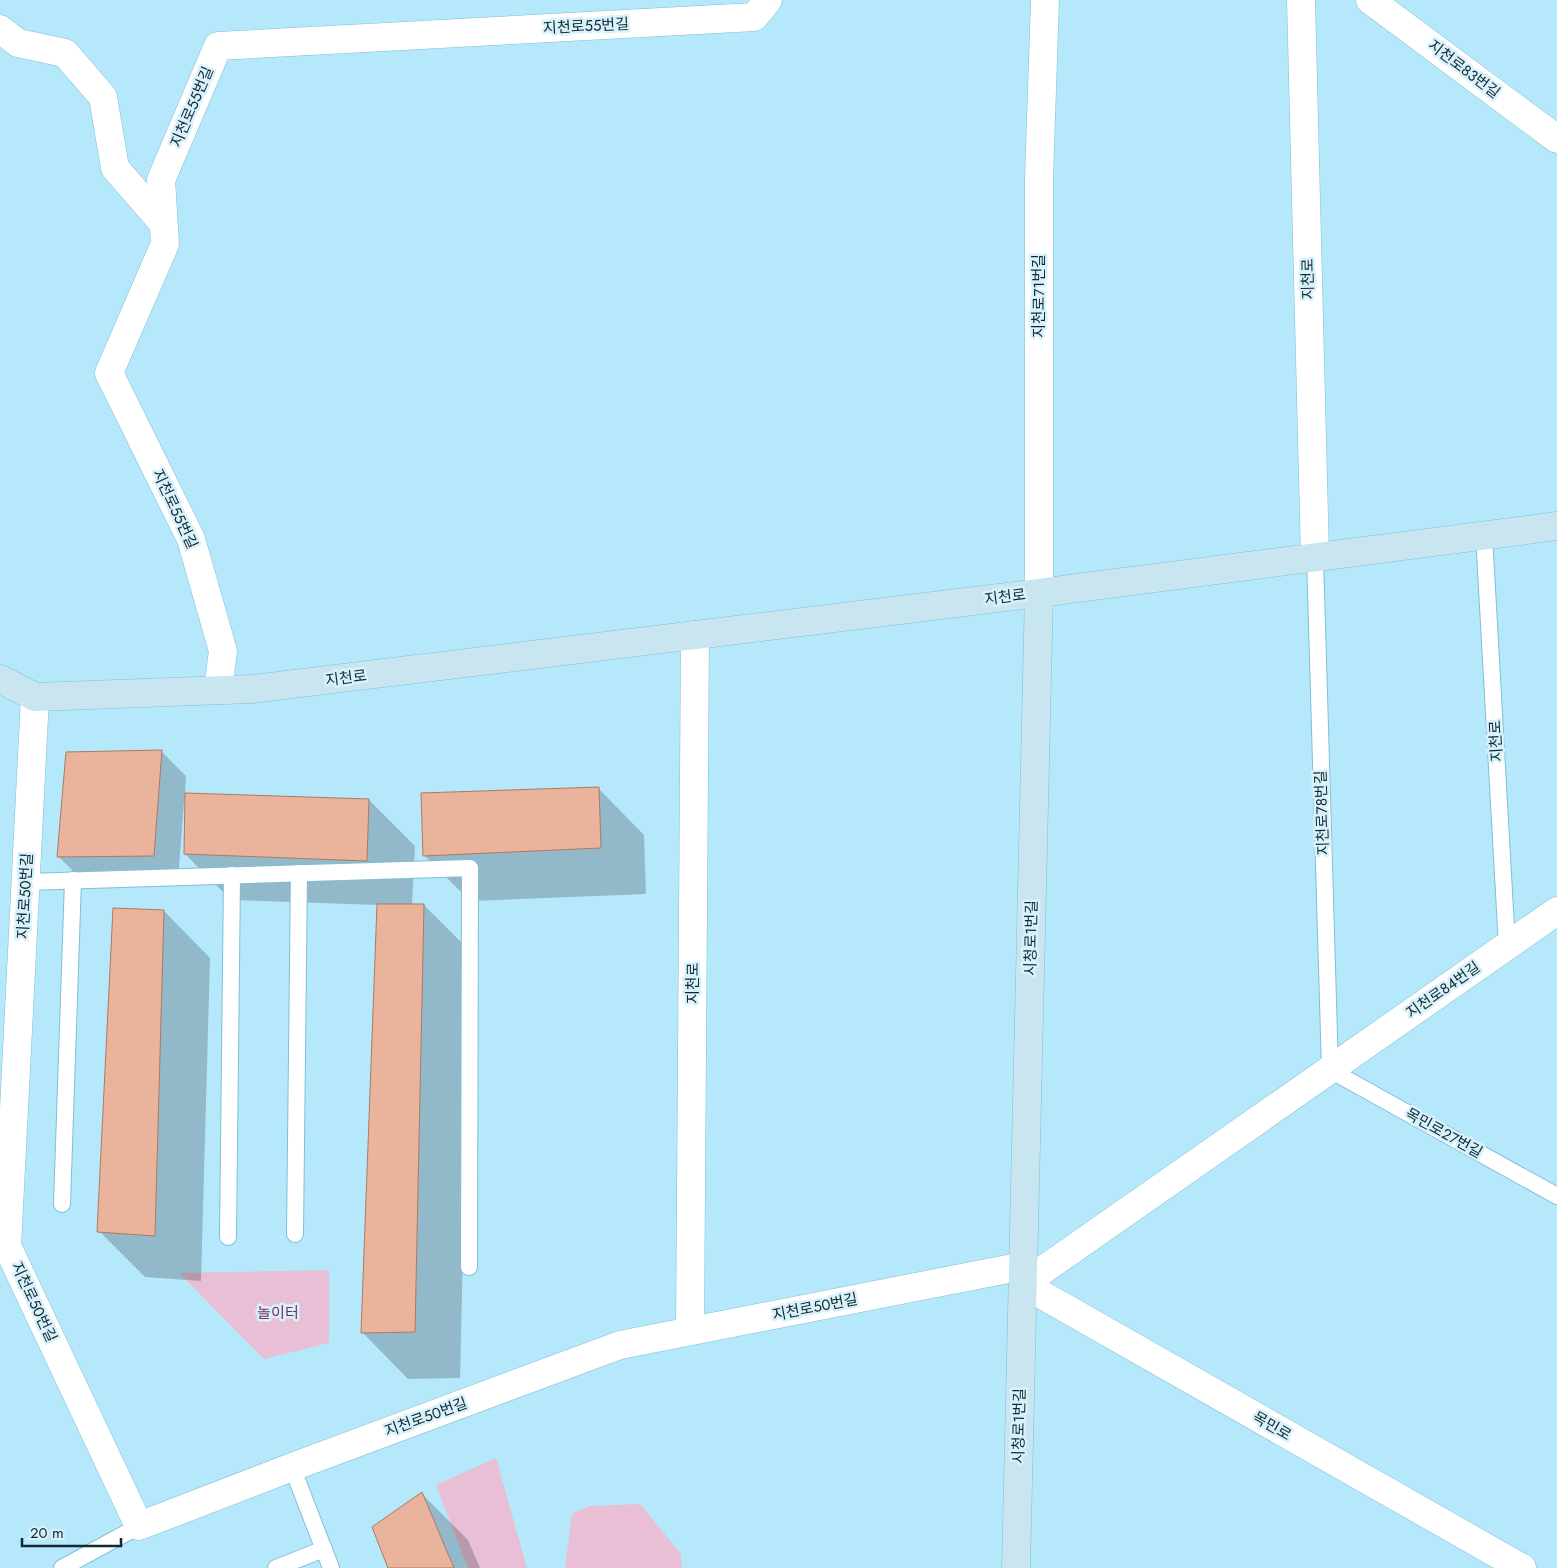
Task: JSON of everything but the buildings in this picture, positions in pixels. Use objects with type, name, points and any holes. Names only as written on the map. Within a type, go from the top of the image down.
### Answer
[{"type":"main road","name":"지천로","points":[[0,679],[35,697],[252,689],[1039,593],[1557,526]]},
{"type":"main road","name":"시청로1번길","points":[[1016,1568],[1039,593]]},
{"type":"street","name":"지천로55번길","points":[[218,690],[224,651],[191,539],[109,373],[165,244],[161,180],[218,46],[754,17],[768,0]]},
{"type":"street","name":"지천로71번길","points":[[1039,593],[1039,178],[1045,0]]},
{"type":"street","name":"지천로","points":[[1301,0],[1315,557]]},
{"type":"street","name":"지천로83번길","points":[[1370,0],[1557,139]]},
{"type":"street","points":[[0,29],[18,43],[65,53],[103,97],[116,168],[163,223]]},
{"type":"street","name":"지천로","points":[[690,1331],[696,635]]},
{"type":"street","name":"지천로50번길","points":[[35,697],[4,1247],[139,1526],[620,1344],[1023,1275]]},
{"type":"street","name":"지천로84번길","points":[[1330,1070],[1557,911]]},
{"type":"street","points":[[1023,1275],[1330,1070]]},
{"type":"street","name":"목민로","points":[[1023,1275],[1522,1568]]},
{"type":"lane","name":"지천로","points":[[1484,536],[1507,946]]},
{"type":"lane","name":"지천로78번길","points":[[1315,557],[1330,1070]]},
{"type":"lane","points":[[26,882],[470,868],[469,1267]]},
{"type":"lane","points":[[295,1234],[299,873]]},
{"type":"lane","points":[[228,1237],[232,875]]},
{"type":"lane","points":[[62,1204],[73,880]]},
{"type":"lane","name":"목민로27번길","points":[[1330,1070],[1557,1196]]},
{"type":"lane","points":[[292,1467],[331,1568]]},
{"type":"lane","points":[[62,1568],[139,1526]]},
{"type":"lane","points":[[276,1568],[324,1549]]},
{"type":"green space","name":"놀이터","points":[[329,1270],[329,1343],[264,1359],[179,1273]]},
{"type":"green space","points":[[496,1458],[527,1568],[468,1568],[436,1485]]},
{"type":"green space","points":[[640,1504],[681,1554],[682,1568],[565,1568],[572,1514],[589,1506]]}]
